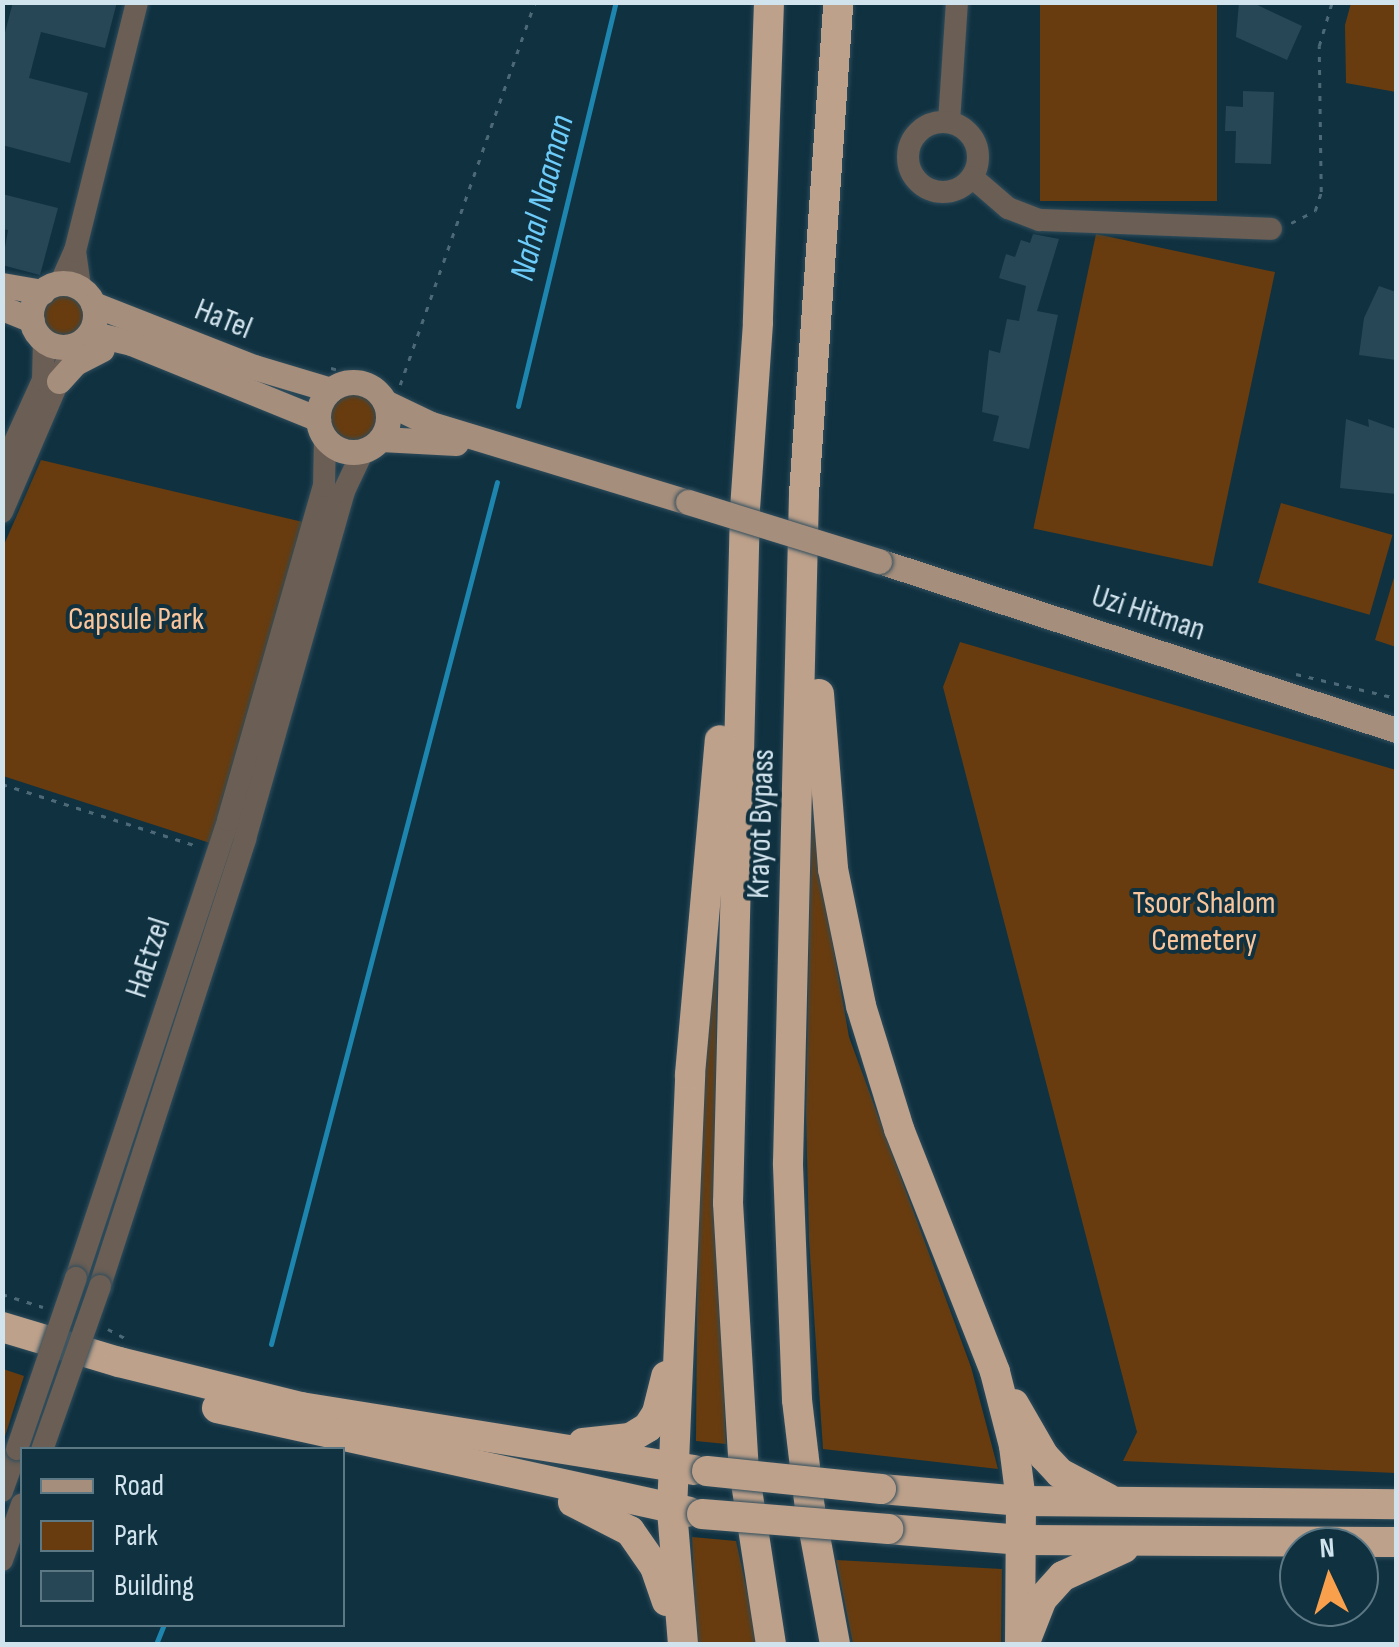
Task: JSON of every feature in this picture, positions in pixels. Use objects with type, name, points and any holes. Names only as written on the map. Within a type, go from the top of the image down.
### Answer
[{"type":"highway","name":"Krayot Bypass","points":[[769,2],[758,323],[745,508],[728,1203],[744,1470],[770,1644]]},
{"type":"highway","name":"Krayot Bypass","points":[[835,1644],[810,1509],[798,1400],[788,1198],[808,421],[838,2]]},
{"type":"highway","points":[[808,421],[821,752],[843,929],[899,1129],[995,1372],[1014,1446],[1022,1540],[1022,1644]]},
{"type":"highway","points":[[682,1644],[687,1512],[674,1468],[698,954],[745,508]]},
{"type":"highway","points":[[502,1442],[609,1442],[648,1427],[662,1396],[681,1294]]},
{"type":"highway","points":[[2,1327],[239,1393],[502,1442],[674,1468],[1020,1501],[1396,1504]]},
{"type":"highway","points":[[2,1347],[226,1411],[687,1512],[1022,1540],[1396,1542]]},
{"type":"highway","points":[[995,1372],[1044,1456],[1060,1472],[1106,1498],[1131,1504]]},
{"type":"highway","points":[[520,1478],[630,1531],[655,1566],[682,1644]]},
{"type":"highway","points":[[1022,1644],[1042,1600],[1063,1576],[1141,1542]]},
{"type":"main road","name":"HaTel","points":[[2,285],[69,292],[254,367],[331,390]]},
{"type":"main road","points":[[38,330],[33,304],[69,292],[82,339]]},
{"type":"main road","points":[[2,308],[38,330]]},
{"type":"main road","name":"HaTel","points":[[38,330],[53,346],[82,339],[131,343],[322,429]]},
{"type":"main road","points":[[59,381],[91,352],[131,343]]},
{"type":"main road","points":[[352,382],[431,424],[530,455],[450,442],[342,450],[322,429],[331,390],[352,382]]},
{"type":"main road","points":[[372,445],[388,418],[383,399]]},
{"type":"main road","name":"Uzi Hitman","points":[[530,455],[879,561],[1396,730]]},
{"type":"street","points":[[69,292],[75,251],[137,2]]},
{"type":"street","points":[[949,122],[957,2]]},
{"type":"street","points":[[949,122],[969,133],[976,142],[977,166],[972,176],[964,185],[942,192],[930,190],[913,175],[908,153],[917,132],[926,126],[949,122]]},
{"type":"street","points":[[972,176],[1008,208],[1040,220],[1271,229]]},
{"type":"street","points":[[2,470],[43,380],[38,330]]},
{"type":"street","points":[[2,512],[59,381],[82,339]]},
{"type":"street","name":"HaEtzel","points":[[2,1491],[218,852],[324,486],[322,429]]},
{"type":"street","name":"HaEtzel","points":[[43,1447],[100,1286],[245,838],[344,491],[372,445]]},
{"type":"street","points":[[2,1560],[20,1510]]},
{"type":"path","points":[[383,399],[404,382],[535,2]]},
{"type":"path","points":[[1271,229],[1306,219],[1319,204],[1319,46],[1332,2]]},
{"type":"path","points":[[2,784],[218,852]]},
{"type":"green space","points":[[1040,3],[1217,3],[1217,201],[1040,201]]},
{"type":"green space","points":[[1351,3],[1396,3],[1396,92],[1346,83],[1345,25]]},
{"type":"green space","points":[[1096,234],[1275,272],[1212,566],[1033,528]]},
{"type":"green space","points":[[63,293],[79,299],[85,315],[79,331],[63,337],[47,331],[41,315],[47,299]]},
{"type":"green space","points":[[354,393],[372,400],[379,418],[372,436],[354,443],[336,436],[329,418],[336,400]]},
{"type":"green space","name":"Capsule Park","points":[[41,460],[303,522],[210,843],[3,776],[3,547]]},
{"type":"green space","points":[[1281,503],[1393,535],[1370,615],[1258,583]]},
{"type":"green space","points":[[1396,571],[1396,647],[1375,640]]},
{"type":"green space","name":"Tsoor Shalom Cemetery","points":[[960,642],[1396,770],[1396,1473],[1123,1461],[1137,1432],[943,687]]},
{"type":"green space","points":[[812,777],[822,883],[849,1037],[971,1367],[998,1469],[823,1449],[809,1240],[806,1111]]},
{"type":"green space","points":[[718,881],[715,1157],[726,1444],[696,1441],[698,1180],[709,958]]},
{"type":"green space","points":[[2,1369],[24,1376],[3,1443]]},
{"type":"green space","points":[[692,1537],[736,1541],[759,1644],[696,1644]]},
{"type":"green space","points":[[836,1560],[1002,1569],[1001,1644],[853,1644]]},
{"type":"building","points":[[13,2],[117,2],[105,48],[41,32],[29,78],[88,93],[70,163],[2,145],[2,44]]},
{"type":"building","points":[[1239,2],[1251,2],[1302,26],[1287,60],[1236,37]]},
{"type":"building","points":[[1243,91],[1274,92],[1271,164],[1235,163],[1236,131],[1225,131],[1226,106],[1243,107]]},
{"type":"building","points":[[2,194],[58,208],[40,275],[2,265],[8,230],[2,229]]},
{"type":"building","points":[[1033,234],[1059,239],[1037,311],[1058,315],[1029,449],[993,441],[999,416],[982,412],[989,350],[1000,353],[1007,319],[1019,321],[1026,286],[999,278],[1006,254],[1015,257],[1021,240],[1030,243]]},
{"type":"building","points":[[1379,286],[1396,292],[1396,360],[1359,355],[1364,318]]},
{"type":"building","points":[[1346,419],[1369,427],[1368,419],[1396,429],[1396,494],[1340,488]]},
{"type":"waterway","name":"Nahal Naaman","points":[[518,406],[616,2]]},
{"type":"waterway","points":[[271,1344],[497,482]]},
{"type":"waterway","points":[[156,1644],[163,1627]]}]
